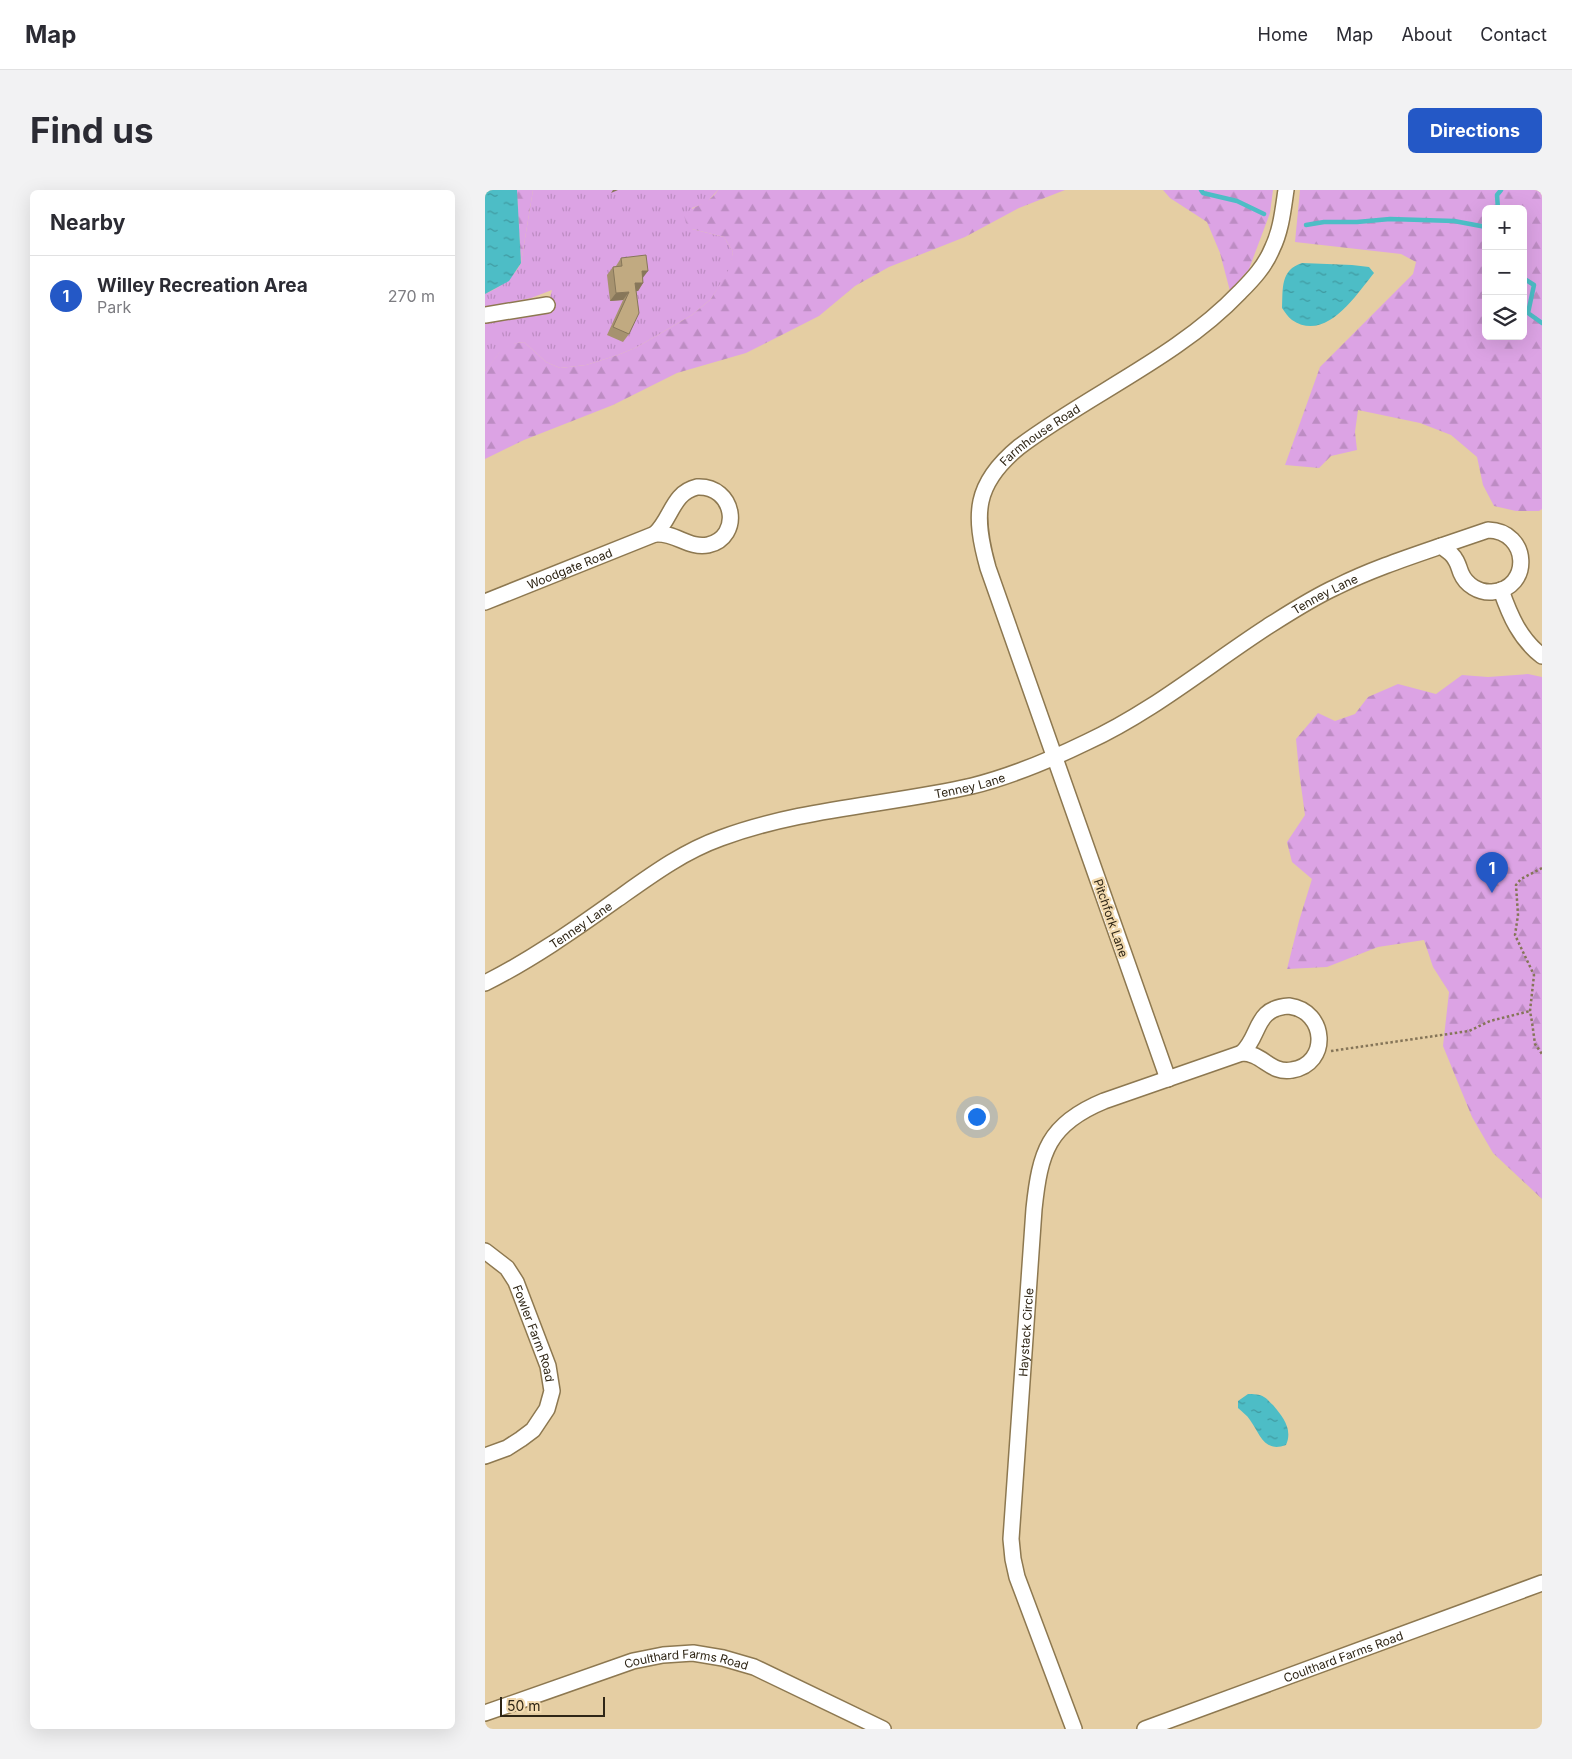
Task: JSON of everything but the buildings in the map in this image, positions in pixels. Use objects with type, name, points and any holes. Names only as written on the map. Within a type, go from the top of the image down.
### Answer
[{"type":"street","name":"Farmhouse Road","points":[[1054,757],[979,534],[980,509],[984,493],[992,475],[1000,464],[1019,447],[1186,339],[1229,304],[1257,275],[1273,249],[1282,216],[1286,190]]},
{"type":"street","points":[[485,315],[547,305]]},
{"type":"street","points":[[703,487],[714,490],[724,497],[729,508],[730,520],[726,531],[713,543],[695,545],[665,533],[655,534],[662,527],[677,499],[685,490],[703,487]]},
{"type":"street","name":"Tenney Lane","points":[[485,983],[571,932],[665,865],[718,839],[763,824],[805,815],[902,800],[971,786],[998,779],[1054,757],[1116,728],[1141,713],[1268,627],[1316,598],[1337,586],[1388,565],[1488,530],[1495,530],[1507,535],[1519,550],[1521,563],[1518,575],[1514,581],[1501,590]]},
{"type":"street","name":"Woodgate Road","points":[[485,602],[655,534]]},
{"type":"street","points":[[1441,546],[1452,554],[1464,578],[1473,588],[1485,592],[1501,590],[1507,609],[1525,641],[1542,656]]},
{"type":"street","name":"Pitchfork Lane","points":[[1054,757],[1168,1079]]},
{"type":"street","points":[[1283,1006],[1300,1009],[1313,1019],[1319,1034],[1318,1048],[1314,1056],[1306,1064],[1291,1070],[1274,1068],[1256,1055],[1241,1053],[1252,1041],[1263,1016],[1283,1006]]},
{"type":"street","name":"Haystack Circle","points":[[1074,1729],[1017,1577],[1011,1539],[1033,1209],[1043,1154],[1056,1132],[1082,1111],[1241,1053]]},
{"type":"street","name":"Fowler Farm Road","points":[[485,1251],[507,1268],[516,1282],[548,1366],[552,1391],[547,1409],[533,1430],[507,1448],[485,1456]]},
{"type":"street","name":"Coulthard Farms Road","points":[[1145,1729],[1542,1583]]},
{"type":"street","name":"Coulthard Farms Road","points":[[485,1713],[633,1661],[663,1655],[693,1653],[723,1658],[754,1667],[883,1729]]},
{"type":"path","points":[[1542,868],[1516,885],[1518,915],[1515,935],[1534,975],[1531,1011],[1535,1044],[1542,1054]]},
{"type":"path","points":[[1318,1048],[1336,1052],[1460,1033],[1490,1021],[1531,1011]]},
{"type":"green space","points":[[517,190],[533,190],[521,263],[517,197]]},
{"type":"green space","points":[[533,190],[718,190],[706,203],[692,208],[692,229],[724,237],[733,252],[730,269],[711,299],[692,315],[637,347],[618,355],[586,365],[560,368],[546,362],[524,342],[505,348],[485,371],[485,323],[546,312],[552,290],[531,298],[485,308],[485,294],[506,282],[521,263]]},
{"type":"green space","points":[[718,190],[1065,190],[1019,208],[965,237],[889,267],[855,286],[819,316],[746,353],[677,373],[613,405],[524,440],[485,459],[485,371],[502,349],[511,344],[524,342],[546,362],[560,368],[586,365],[637,347],[692,315],[711,299],[729,269],[733,252],[724,237],[692,229],[686,223],[684,215],[706,202]]},
{"type":"green space","points":[[1163,190],[1273,190],[1270,213],[1249,269],[1230,291],[1220,253],[1207,222],[1170,198]]},
{"type":"green space","points":[[1300,190],[1542,190],[1542,509],[1539,511],[1516,511],[1494,506],[1483,485],[1477,457],[1451,435],[1420,423],[1358,410],[1355,432],[1357,450],[1331,456],[1319,468],[1285,465],[1320,367],[1413,274],[1416,262],[1401,254],[1295,242]]},
{"type":"green space","points":[[1528,674],[1542,677],[1542,1199],[1493,1153],[1472,1117],[1443,1046],[1449,992],[1433,967],[1424,940],[1378,947],[1327,967],[1287,969],[1312,879],[1292,862],[1287,842],[1305,815],[1296,739],[1318,713],[1335,721],[1355,714],[1368,697],[1398,684],[1436,694],[1462,675],[1488,677]]},
{"type":"water","points":[[485,190],[517,190],[521,263],[509,281],[485,294]]},
{"type":"water","points":[[1302,263],[1369,267],[1374,273],[1349,304],[1339,313],[1328,321],[1317,325],[1305,325],[1292,320],[1282,308],[1283,287],[1286,275],[1295,266]]},
{"type":"water","points":[[1248,1394],[1265,1398],[1280,1414],[1288,1428],[1286,1445],[1273,1446],[1263,1441],[1249,1418],[1238,1408],[1238,1401]]},
{"type":"waterway","points":[[1201,190],[1203,193],[1237,201],[1264,214]]},
{"type":"waterway","points":[[1498,205],[1497,195],[1501,190]]},
{"type":"waterway","points":[[1306,225],[1324,222],[1390,219],[1454,221],[1482,226]]},
{"type":"waterway","points":[[1527,281],[1534,285],[1528,313],[1542,323]]},
{"type":"place","name":"Willey Recreation Area","points":[[1492,893]]}]
